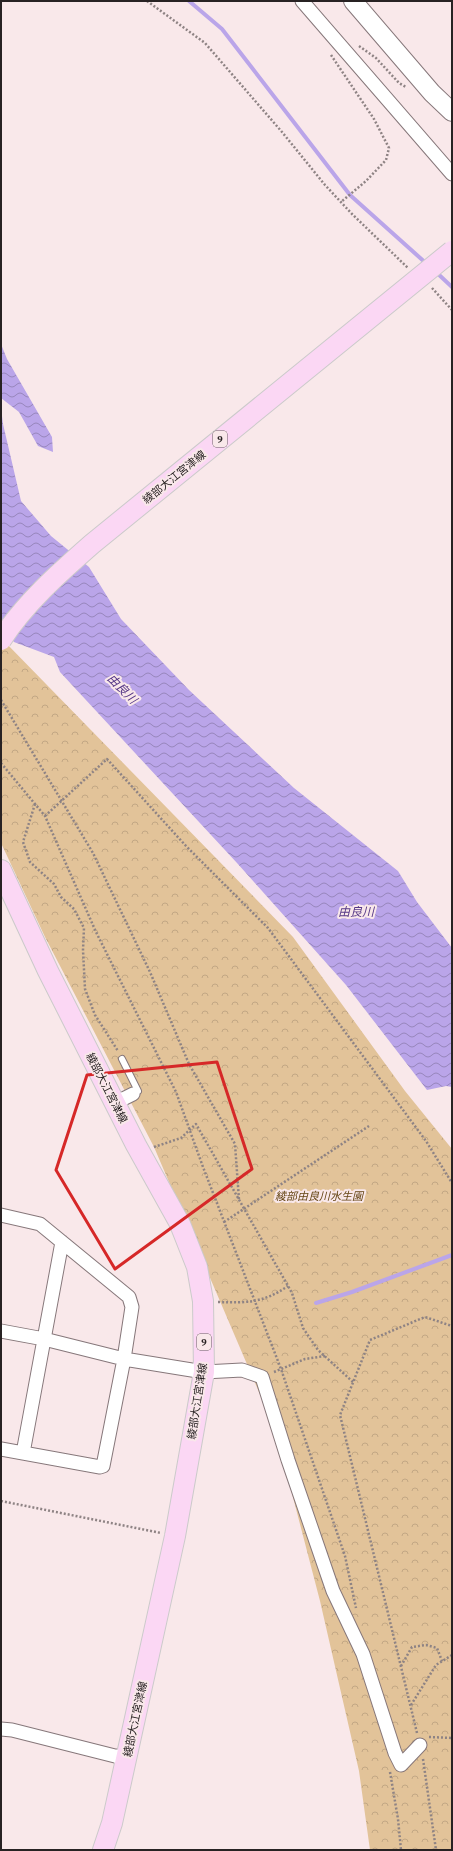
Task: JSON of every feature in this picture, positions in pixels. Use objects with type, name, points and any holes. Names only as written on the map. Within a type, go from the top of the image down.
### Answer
[{"type":"main road","name":"綾部大江宮津線","points":[[1,640],[27,607],[52,580],[92,544],[452,251]]},
{"type":"main road","name":"綾部大江宮津線","points":[[1,870],[48,971],[136,1144],[180,1224],[197,1267],[203,1301],[204,1372],[175,1536],[127,1758],[112,1823],[103,1850]]},
{"type":"street","points":[[302,1],[452,174]]},
{"type":"street","points":[[353,1],[432,93],[451,110]]},
{"type":"street","points":[[115,1103],[133,1094]]},
{"type":"street","points":[[1,1215],[40,1224],[129,1297],[132,1306],[124,1359],[102,1466],[98,1467],[1,1449]]},
{"type":"street","points":[[24,1453],[62,1242]]},
{"type":"street","points":[[1,1331],[44,1339],[124,1359],[204,1372],[242,1370],[262,1377],[288,1460],[333,1591],[346,1615],[363,1654],[395,1753],[401,1764],[419,1741]]},
{"type":"street","points":[[1,1729],[12,1730],[127,1758]]},
{"type":"lane","points":[[122,1059],[138,1092],[133,1094]]},
{"type":"path","points":[[146,1],[205,43],[341,202],[409,268]]},
{"type":"path","points":[[357,44],[376,58],[399,83],[411,90]]},
{"type":"path","points":[[330,54],[343,76],[374,119],[389,148],[386,160],[366,181],[341,202]]},
{"type":"path","points":[[427,284],[452,310]]},
{"type":"path","points":[[1,700],[93,854],[150,972],[189,1064],[235,1144],[239,1200]]},
{"type":"path","points":[[44,816],[107,759],[186,846],[268,928],[426,1141],[452,1183]]},
{"type":"path","points":[[1,763],[44,816],[96,932],[176,1092],[281,1369],[345,1556],[358,1615]]},
{"type":"path","points":[[35,804],[23,842],[30,862],[54,884],[61,897],[74,909],[84,928],[83,950],[85,989],[95,1015],[113,1042],[122,1059]]},
{"type":"path","points":[[136,1144],[154,1147],[181,1138],[196,1124],[292,1293],[302,1328],[325,1356],[353,1382]]},
{"type":"path","points":[[224,1222],[369,1126]]},
{"type":"path","points":[[203,1301],[243,1303],[272,1296],[288,1286]]},
{"type":"path","points":[[436,1850],[419,1741],[340,1415],[370,1340],[425,1317],[452,1326]]},
{"type":"path","points":[[262,1377],[305,1359],[325,1356]]},
{"type":"path","points":[[1,1501],[175,1536]]},
{"type":"path","points":[[401,1666],[412,1647],[426,1645],[437,1648],[442,1661]]},
{"type":"path","points":[[411,1705],[436,1665],[452,1655]]},
{"type":"path","points":[[419,1741],[452,1738]]},
{"type":"path","points":[[388,1765],[398,1819],[401,1850]]},
{"type":"highlighted area","points":[[217,1062],[252,1169],[115,1269],[56,1170],[87,1075]]},
{"type":"green space","name":"綾部由良川水生園","points":[[5,642],[293,937],[405,1091],[452,1149],[452,1850],[370,1850],[359,1771],[320,1601],[276,1432],[154,1147],[45,937],[1,843],[1,650]]},
{"type":"water","points":[[1,344],[7,359],[52,437],[53,452],[38,446],[19,412],[1,398]]},
{"type":"water","name":"由良川","points":[[1,408],[3,424],[21,501],[51,536],[89,567],[121,619],[189,690],[294,788],[398,871],[417,902],[452,948],[452,1087],[446,1086],[427,1090],[346,985],[237,863],[60,672],[54,657],[14,642],[1,627]]},
{"type":"waterway","points":[[189,1],[222,29],[350,195],[428,265]]},
{"type":"waterway","points":[[436,272],[452,287]]},
{"type":"waterway","points":[[316,1303],[352,1292],[452,1255]]}]
